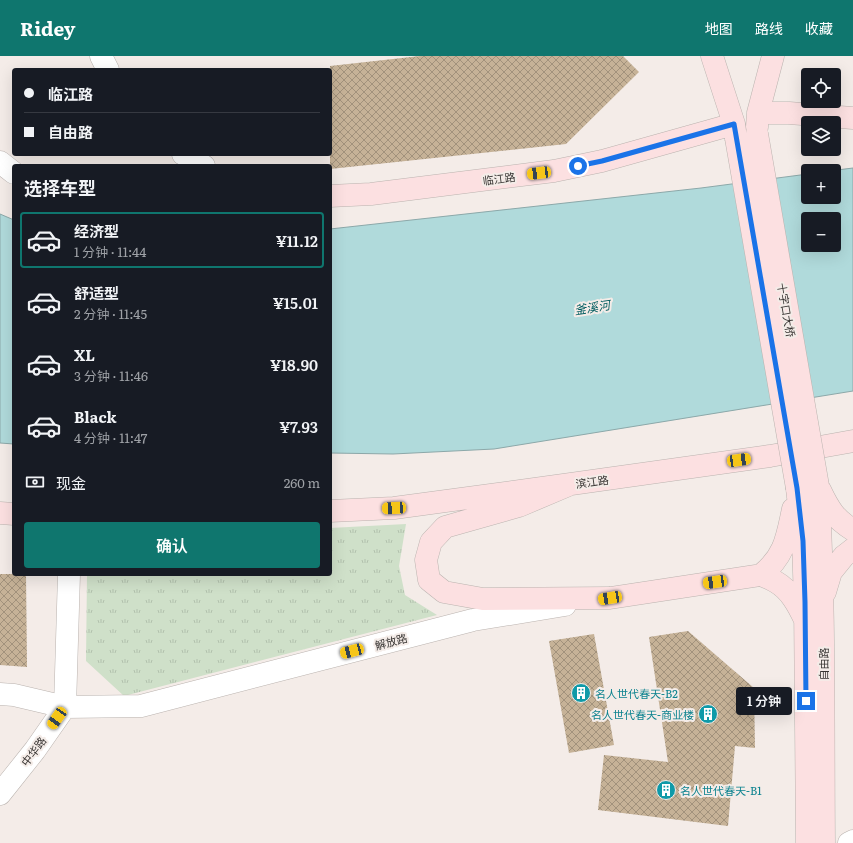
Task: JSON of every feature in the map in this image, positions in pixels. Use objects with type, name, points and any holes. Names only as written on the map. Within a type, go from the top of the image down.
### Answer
[{"type":"main road","name":"十字口大桥","points":[[712,56],[746,127],[807,487]]},
{"type":"main road","points":[[746,127],[773,56]]},
{"type":"main road","name":"临江路","points":[[332,196],[370,194],[554,171],[746,127],[789,113],[853,118]]},
{"type":"main road","name":"滨江路","points":[[332,511],[394,508],[770,456],[853,441]]},
{"type":"main road","points":[[571,484],[519,506],[445,527],[431,542],[426,560],[429,580],[444,592],[483,599],[610,598]]},
{"type":"main road","points":[[806,622],[798,605],[789,593],[776,582],[761,575],[772,566],[781,553],[807,487],[840,522],[853,530]]},
{"type":"main road","name":"自由路","points":[[807,487],[821,539],[824,843]]},
{"type":"main road","name":"自由路","points":[[807,487],[803,541],[806,622],[807,843]]},
{"type":"main road","points":[[0,513],[12,514]]},
{"type":"main road","points":[[822,602],[832,572],[844,556],[853,549]]},
{"type":"main road","name":"解放路","points":[[610,598],[761,575]]},
{"type":"street","points":[[101,56],[107,68]]},
{"type":"street","points":[[187,156],[201,164]]},
{"type":"street","points":[[0,162],[12,171]]},
{"type":"street","points":[[65,707],[69,576]]},
{"type":"street","name":"解放路","points":[[0,694],[14,695],[65,707],[141,706],[473,620],[610,598]]},
{"type":"street","name":"中华路","points":[[0,794],[35,750],[65,707]]},
{"type":"street","points":[[849,843],[853,841]]},
{"type":"green space","points":[[406,524],[399,566],[405,595],[437,615],[124,696],[86,661],[87,576],[332,576],[332,528]]},
{"type":"water","name":"釜溪河","points":[[853,168],[853,391],[494,449],[393,454],[332,453],[332,229],[701,188],[801,175],[801,204],[841,204],[841,170]]},
{"type":"water","points":[[0,214],[12,219],[12,444],[0,443]]},
{"type":"building","points":[[420,56],[623,56],[639,72],[566,144],[332,169],[332,164],[330,164],[330,156],[332,156],[332,68],[330,68],[330,66]]},
{"type":"building","points":[[0,574],[26,576],[27,667],[0,665]]},
{"type":"building","points":[[688,631],[754,688],[755,748],[735,746],[728,826],[598,810],[604,755],[668,762],[649,637]]},
{"type":"building","name":"名人世代春天-B2","points":[[594,634],[614,745],[569,753],[549,641]]},
{"type":"place","name":"名人世代春天-B2","points":[[581,693]]},
{"type":"place","name":"名人世代春天-商业楼","points":[[708,714]]},
{"type":"place","name":"名人世代春天-B1","points":[[666,790]]},
{"type":"route","points":[[578,166],[602,161],[734,124],[797,488],[803,541],[806,701]]}]
